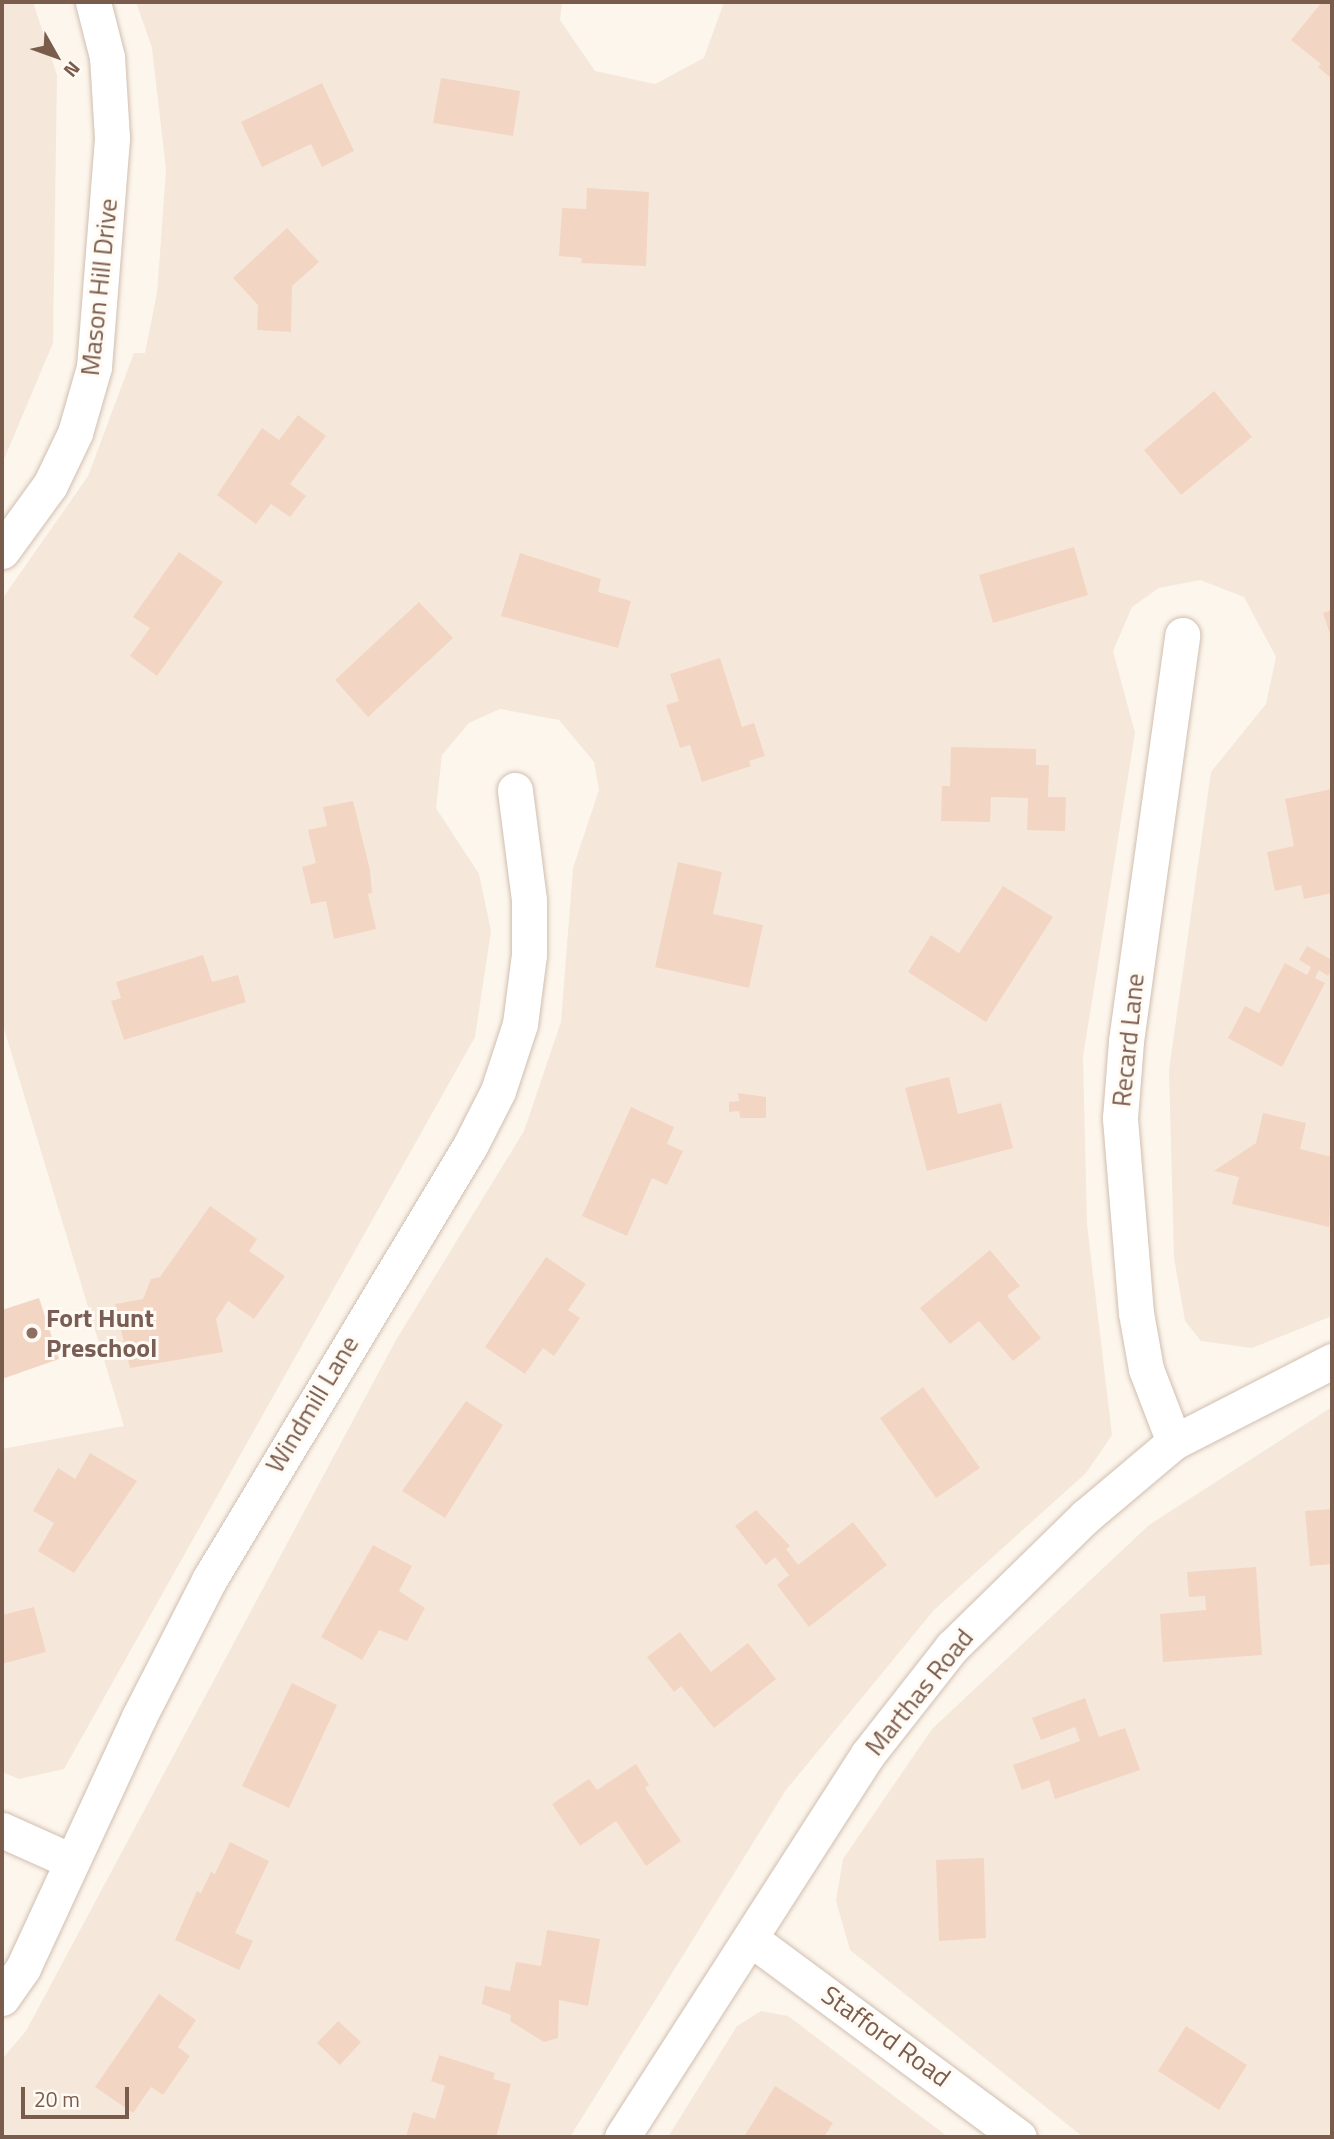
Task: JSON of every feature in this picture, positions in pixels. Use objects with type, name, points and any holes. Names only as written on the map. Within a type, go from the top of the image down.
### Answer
[{"type":"street","name":"Mason Hill Drive","points":[[2,551],[50,485],[75,433],[94,367],[113,138],[107,57],[93,2]]},
{"type":"street","name":"Recard Lane","points":[[1174,1443],[1146,1369],[1136,1313],[1120,1118],[1126,1041],[1182,635]]},
{"type":"street","name":"Windmill Lane","points":[[2,1998],[23,1968],[71,1861],[209,1580],[470,1146],[498,1091],[520,1024],[529,955],[529,900],[515,790]]},
{"type":"street","name":"Marthas Road","points":[[622,2137],[868,1754],[952,1647],[1086,1516],[1174,1443],[1332,1361]]},
{"type":"street","points":[[2,1830],[71,1861]]},
{"type":"street","name":"Stafford Road","points":[[751,1939],[1019,2137]]},
{"type":"shaded area","points":[[2,2],[33,2],[57,75],[53,343],[2,464]]},
{"type":"shaded area","points":[[136,2],[562,2],[560,20],[595,71],[655,84],[704,58],[724,2],[1332,2],[1332,1316],[1252,1348],[1201,1341],[1185,1321],[1174,1258],[1169,1070],[1211,772],[1266,704],[1276,657],[1244,597],[1200,580],[1159,588],[1132,607],[1113,651],[1135,733],[1083,1057],[1087,1224],[1112,1435],[1086,1473],[934,1610],[786,1790],[570,2137],[2,2137],[2,2059],[26,2031],[396,1340],[524,1131],[561,1022],[573,868],[599,790],[594,762],[559,720],[500,709],[469,723],[442,755],[436,808],[479,874],[491,931],[475,1037],[64,1769],[19,1779],[2,1772],[2,1449],[124,1426],[2,1022],[2,599],[88,476],[134,353],[145,353],[157,293],[166,170],[152,48]]},
{"type":"shaded area","points":[[1332,1407],[1332,2137],[1083,2137],[850,1950],[836,1901],[843,1859],[932,1729],[1149,1525]]},
{"type":"shaded area","points":[[761,2011],[788,2016],[948,2137],[668,2137],[737,2026]]},
{"type":"building","points":[[1322,2],[1332,2],[1332,79],[1318,67],[1321,64],[1291,40]]},
{"type":"building","points":[[441,78],[520,91],[513,136],[433,123]]},
{"type":"building","points":[[322,83],[354,151],[322,167],[311,144],[262,167],[241,122]]},
{"type":"building","points":[[587,188],[649,192],[646,266],[581,263],[582,258],[559,256],[562,208],[586,209]]},
{"type":"building","points":[[287,228],[319,262],[292,286],[291,332],[257,330],[258,305],[233,278]]},
{"type":"building","points":[[1214,391],[1252,437],[1181,495],[1144,450]]},
{"type":"building","points":[[298,415],[326,436],[290,484],[306,496],[290,517],[271,504],[256,524],[217,495],[262,428],[279,440]]},
{"type":"building","points":[[1074,547],[1088,595],[993,623],[979,575]]},
{"type":"building","points":[[179,552],[223,582],[157,676],[130,656],[150,628],[133,617]]},
{"type":"building","points":[[520,553],[601,579],[598,592],[631,601],[618,648],[501,616]]},
{"type":"building","points":[[419,602],[453,638],[368,717],[335,680]]},
{"type":"building","points":[[1332,610],[1332,640],[1323,613]]},
{"type":"building","points":[[720,658],[742,727],[754,723],[765,756],[749,761],[751,766],[702,782],[690,745],[680,748],[666,705],[679,701],[670,674]]},
{"type":"building","points":[[951,747],[1036,749],[1036,765],[1049,765],[1048,797],[1066,797],[1065,831],[1027,830],[1028,798],[991,797],[990,822],[941,821],[942,786],[950,786]]},
{"type":"building","points":[[1332,789],[1332,893],[1304,899],[1301,885],[1275,891],[1267,852],[1294,846],[1285,799]]},
{"type":"building","points":[[353,801],[370,870],[372,893],[368,894],[376,929],[334,939],[326,901],[311,904],[302,867],[316,863],[308,830],[327,826],[323,807]]},
{"type":"building","points":[[678,862],[722,872],[713,914],[763,925],[749,988],[655,967]]},
{"type":"building","points":[[1003,886],[1053,917],[986,1022],[908,972],[931,935],[959,953]]},
{"type":"building","points":[[1307,946],[1332,960],[1332,968],[1328,976],[1319,970],[1315,978],[1325,983],[1282,1067],[1228,1038],[1245,1006],[1259,1013],[1285,963],[1307,975],[1311,967],[1299,960]]},
{"type":"building","points":[[203,955],[212,982],[238,975],[246,1002],[124,1040],[111,1001],[121,998],[116,982]]},
{"type":"building","points":[[949,1077],[958,1114],[1001,1103],[1013,1148],[927,1171],[905,1088]]},
{"type":"building","points":[[738,1093],[766,1097],[766,1118],[740,1118],[739,1111],[729,1112],[729,1102],[739,1101]]},
{"type":"building","points":[[631,1107],[674,1127],[667,1144],[683,1151],[667,1185],[652,1178],[627,1236],[582,1216]]},
{"type":"building","points":[[1263,1113],[1306,1123],[1300,1149],[1332,1157],[1329,1227],[1232,1204],[1239,1177],[1214,1171],[1256,1143]]},
{"type":"building","points":[[210,1206],[257,1239],[249,1251],[285,1276],[254,1319],[228,1301],[216,1319],[223,1352],[130,1368],[115,1304],[143,1299],[151,1279],[160,1277]]},
{"type":"building","points":[[990,1250],[1020,1286],[1007,1296],[1041,1338],[1013,1361],[979,1321],[950,1344],[920,1308]]},
{"type":"building","points":[[546,1257],[586,1284],[568,1310],[580,1318],[554,1356],[543,1348],[525,1374],[485,1347]]},
{"type":"building","points":[[39,1298],[59,1359],[2,1379],[2,1310]]},
{"type":"building","points":[[923,1387],[980,1468],[936,1498],[880,1418]]},
{"type":"building","points":[[466,1401],[503,1425],[445,1518],[402,1491]]},
{"type":"building","points":[[90,1453],[137,1481],[74,1573],[38,1551],[54,1523],[33,1511],[58,1468],[75,1479]]},
{"type":"building","points":[[1332,1509],[1332,1564],[1310,1566],[1305,1511]]},
{"type":"building","points":[[756,1510],[790,1546],[786,1549],[798,1565],[853,1522],[887,1565],[809,1627],[777,1585],[789,1575],[775,1557],[766,1565],[735,1526]]},
{"type":"building","points":[[373,1545],[412,1566],[399,1591],[425,1608],[407,1641],[379,1630],[362,1660],[321,1637]]},
{"type":"building","points":[[1256,1567],[1262,1655],[1163,1662],[1160,1614],[1206,1610],[1205,1596],[1189,1597],[1187,1572]]},
{"type":"building","points":[[34,1607],[46,1652],[2,1664],[2,1615]]},
{"type":"building","points":[[680,1632],[711,1672],[748,1643],[776,1679],[714,1728],[681,1686],[674,1692],[647,1657]]},
{"type":"building","points":[[292,1683],[337,1705],[289,1808],[242,1786]]},
{"type":"building","points":[[1085,1698],[1099,1737],[1125,1728],[1140,1770],[1055,1799],[1049,1780],[1022,1790],[1013,1765],[1080,1741],[1075,1727],[1041,1740],[1032,1718]]},
{"type":"building","points":[[636,1764],[649,1785],[645,1788],[681,1841],[646,1866],[616,1821],[580,1846],[552,1804],[589,1779],[597,1790]]},
{"type":"building","points":[[230,1842],[269,1861],[235,1933],[253,1941],[239,1970],[175,1940],[197,1891],[201,1893],[211,1872],[215,1874]]},
{"type":"building","points":[[984,1858],[986,1938],[939,1941],[936,1860]]},
{"type":"building","points":[[547,1930],[600,1939],[588,2006],[559,2000],[558,2038],[544,2042],[510,2021],[511,2015],[482,2004],[485,1986],[510,1991],[516,1962],[541,1966]]},
{"type":"building","points":[[159,1994],[196,2020],[178,2047],[190,2056],[163,2095],[151,2087],[133,2113],[95,2087]]},
{"type":"building","points":[[338,2021],[361,2042],[340,2065],[317,2043]]},
{"type":"building","points":[[1186,2026],[1247,2065],[1219,2110],[1158,2071]]},
{"type":"building","points":[[439,2055],[495,2073],[493,2079],[511,2084],[496,2137],[406,2137],[413,2112],[435,2119],[445,2086],[431,2081]]},
{"type":"building","points":[[775,2086],[833,2123],[824,2137],[744,2137]]},
{"type":"place","name":"Fort Hunt Preschool","points":[[32,1333]]}]
